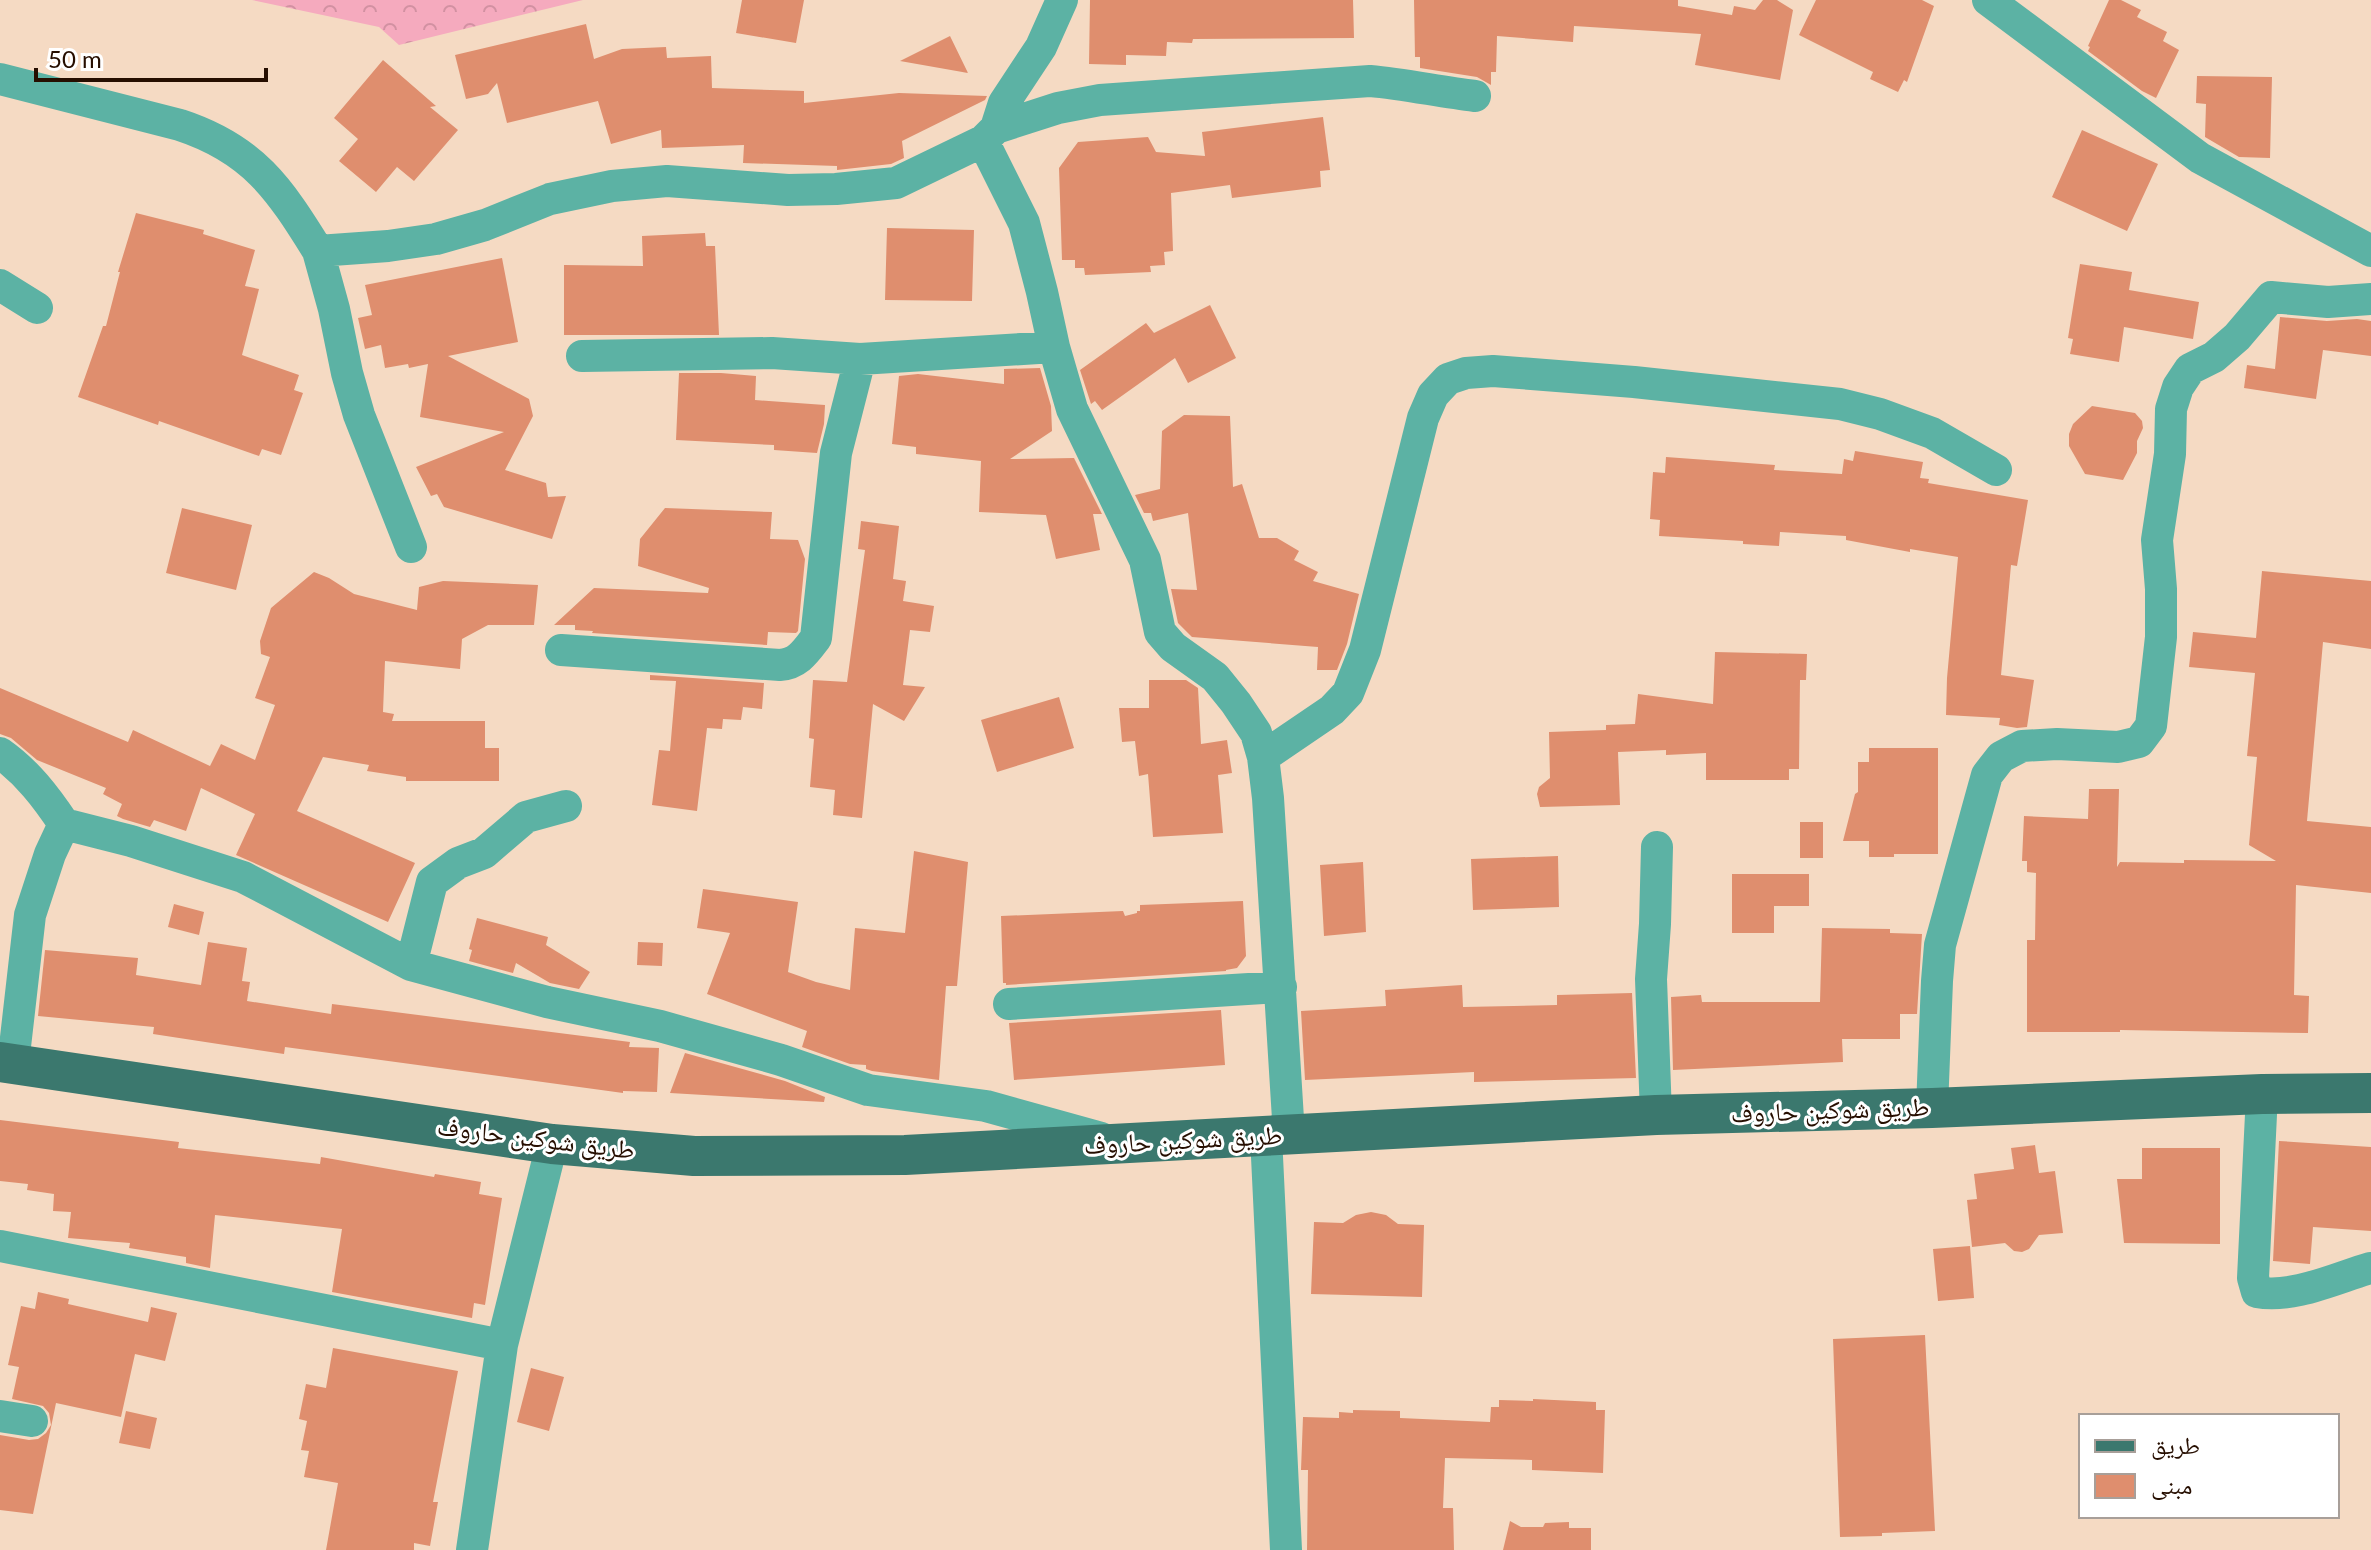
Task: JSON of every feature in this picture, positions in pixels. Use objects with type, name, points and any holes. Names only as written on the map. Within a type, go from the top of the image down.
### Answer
[{"type":"main road","name":"طريق شوكين حاروف","points":[[6,1063],[552,1144],[709,1156],[905,1155],[1656,1115],[2371,1093]]},
{"type":"street","points":[[1062,0],[1041,47],[1004,103],[989,134],[1024,223],[1072,409],[1145,560],[1160,632],[1173,647],[1215,677],[1256,733],[1263,757],[1281,987],[1277,1135],[1286,1550]]},
{"type":"street","points":[[1988,0],[2200,158],[2371,251]]},
{"type":"street","points":[[0,79],[207,134],[238,153],[266,176],[318,251],[359,415],[411,547]]},
{"type":"street","points":[[318,251],[436,239],[485,225],[550,199],[612,186],[667,181],[788,190],[896,183],[989,134],[1058,108],[1100,100],[1370,81],[1475,96]]},
{"type":"street","points":[[0,285],[37,308]]},
{"type":"street","points":[[1932,1108],[1940,945],[1987,775],[2001,757],[2022,746],[2118,747],[2139,742],[2151,726],[2161,637],[2157,540],[2170,454],[2171,409],[2178,387],[2190,369],[2214,357],[2237,337],[2271,297],[2328,302],[2371,299]]},
{"type":"street","points":[[582,356],[772,353],[860,359],[1054,347]]},
{"type":"street","points":[[561,650],[780,665],[789,665],[801,658],[816,638],[836,453],[860,359]]},
{"type":"street","points":[[1263,757],[1332,710],[1348,693],[1365,650],[1423,418],[1433,395],[1448,379],[1466,373],[1509,372],[1649,383],[1840,404],[1880,414],[1932,433],[1996,470]]},
{"type":"street","points":[[0,753],[43,793],[64,824],[131,841],[243,877],[411,965],[547,1002],[660,1026],[781,1060],[868,1090],[986,1106],[1116,1143]]},
{"type":"street","points":[[411,965],[432,882],[458,863],[484,853],[526,817],[566,806]]},
{"type":"street","points":[[6,1063],[30,915],[50,854],[64,824]]},
{"type":"street","points":[[1656,1115],[1651,979],[1657,847]]},
{"type":"street","points":[[1009,1004],[1281,987]]},
{"type":"street","points":[[2262,1094],[2253,1278],[2257,1292],[2286,1294],[2370,1268]]},
{"type":"street","points":[[472,1550],[502,1345],[552,1144]]},
{"type":"street","points":[[0,1246],[502,1345]]},
{"type":"street","points":[[0,1416],[32,1421]]},
{"type":"green space","points":[[252,0],[583,0],[399,45],[379,27]]},
{"type":"building","points":[[742,0],[804,0],[796,43],[736,33]]},
{"type":"building","points":[[1090,0],[1353,0],[1354,38],[1193,39],[1192,43],[1167,42],[1166,56],[1126,55],[1126,65],[1089,64]]},
{"type":"building","points":[[1414,0],[1678,0],[1678,6],[1732,15],[1734,6],[1755,10],[1763,0],[1777,0],[1793,10],[1780,80],[1695,65],[1701,34],[1574,26],[1573,42],[1497,36],[1496,72],[1491,72],[1491,85],[1477,77],[1420,68],[1420,57],[1415,57]]},
{"type":"building","points":[[1816,0],[1922,0],[1934,6],[1907,82],[1904,80],[1898,92],[1870,79],[1873,72],[1799,35]]},
{"type":"building","points":[[2109,0],[2121,0],[2141,10],[2137,17],[2167,32],[2163,41],[2179,50],[2156,98],[2088,51]]},
{"type":"building","points":[[586,24],[594,59],[622,49],[666,47],[667,58],[711,56],[712,88],[804,91],[804,103],[899,93],[987,96],[985,100],[902,141],[904,158],[891,164],[837,170],[837,166],[743,163],[744,145],[662,148],[661,130],[611,144],[598,101],[507,123],[497,83],[488,94],[466,99],[455,55]]},
{"type":"building","points":[[950,36],[968,73],[900,61]]},
{"type":"building","points":[[383,60],[436,106],[430,107],[458,130],[414,181],[397,167],[376,192],[339,161],[358,139],[334,118]]},
{"type":"building","points":[[2197,76],[2272,77],[2270,158],[2239,157],[2205,137],[2206,104],[2196,103]]},
{"type":"building","points":[[1323,117],[1330,170],[1320,171],[1321,187],[1232,198],[1230,185],[1171,193],[1173,251],[1164,252],[1165,265],[1150,266],[1151,272],[1085,275],[1084,268],[1075,268],[1075,260],[1062,260],[1059,168],[1078,142],[1148,137],[1156,152],[1205,156],[1202,132]]},
{"type":"building","points":[[2082,130],[2158,164],[2127,231],[2052,197]]},
{"type":"building","points":[[136,213],[204,230],[203,234],[255,250],[245,286],[259,289],[242,355],[299,375],[294,390],[303,393],[281,455],[262,449],[259,456],[78,397],[103,326],[106,326]]},
{"type":"building","points":[[887,228],[974,230],[972,301],[885,300]]},
{"type":"building","points":[[705,233],[706,246],[715,246],[719,335],[564,335],[564,265],[643,266],[642,236]]},
{"type":"building","points":[[502,258],[518,342],[448,356],[529,399],[533,416],[505,470],[546,483],[548,497],[566,496],[552,539],[444,507],[437,494],[431,496],[416,467],[504,432],[420,417],[428,364],[385,368],[381,345],[365,349],[358,318],[372,315],[365,285]]},
{"type":"building","points":[[2080,264],[2132,272],[2129,290],[2199,302],[2193,339],[2124,327],[2119,362],[2070,354],[2073,339],[2068,338]]},
{"type":"building","points":[[1210,305],[1236,358],[1188,383],[1175,358],[1102,410],[1095,401],[1091,404],[1080,370],[1146,323],[1154,333]]},
{"type":"building","points":[[2280,317],[2371,321],[2371,356],[2323,350],[2316,399],[2244,388],[2247,365],[2275,369]]},
{"type":"building","points":[[1040,368],[1051,406],[1052,431],[1010,459],[1074,458],[1102,514],[1093,514],[1100,550],[1056,559],[1046,515],[979,512],[981,461],[916,454],[916,447],[892,444],[899,376],[918,374],[1004,384],[1004,369]]},
{"type":"building","points":[[679,373],[756,376],[755,400],[825,405],[817,453],[774,450],[774,445],[676,440]]},
{"type":"building","points":[[2092,406],[2135,413],[2142,421],[2137,453],[2123,480],[2085,474],[2069,446],[2073,424]]},
{"type":"building","points":[[1184,415],[1230,416],[1233,487],[1242,484],[1259,538],[1277,538],[1299,551],[1294,560],[1318,572],[1313,581],[1359,594],[1337,670],[1317,670],[1318,647],[1192,637],[1178,623],[1171,589],[1197,590],[1188,513],[1153,521],[1151,513],[1144,513],[1135,495],[1160,489],[1162,431]]},
{"type":"building","points":[[1855,451],[1923,462],[1920,478],[1929,479],[1928,483],[2028,500],[2017,566],[2011,565],[2001,675],[2034,680],[2027,727],[1999,725],[2000,718],[1946,715],[1958,557],[1846,540],[1846,536],[1780,532],[1779,546],[1659,536],[1660,520],[1650,519],[1653,472],[1665,473],[1666,457],[1775,465],[1774,470],[1842,474],[1844,459],[1853,461]]},
{"type":"building","points":[[182,508],[252,525],[236,590],[166,573]]},
{"type":"building","points":[[665,508],[772,512],[770,539],[798,540],[805,559],[798,631],[768,632],[767,645],[592,633],[575,630],[575,625],[554,625],[594,588],[708,593],[709,588],[638,566],[640,539]]},
{"type":"building","points":[[861,521],[899,526],[893,579],[906,581],[903,601],[934,606],[930,632],[910,630],[903,685],[925,687],[904,721],[873,704],[862,818],[833,815],[835,790],[810,787],[814,739],[809,738],[813,680],[847,682],[865,550],[858,549]]},
{"type":"building","points":[[2262,571],[2371,581],[2371,649],[2323,642],[2307,821],[2371,827],[2371,893],[2296,885],[2294,995],[2309,996],[2308,1033],[2027,1032],[2027,940],[2035,940],[2036,873],[2027,872],[2027,861],[2022,861],[2024,816],[2088,819],[2089,789],[2119,789],[2117,867],[2120,862],[2276,861],[2249,845],[2257,757],[2247,756],[2255,673],[2189,667],[2193,632],[2256,638]]},
{"type":"building","points":[[314,572],[354,594],[417,610],[419,587],[443,581],[538,585],[534,625],[488,625],[462,639],[460,669],[385,661],[383,712],[394,714],[392,721],[485,721],[485,748],[499,748],[499,781],[406,781],[406,777],[367,771],[369,765],[323,757],[297,811],[415,863],[388,922],[236,855],[255,814],[201,788],[186,831],[154,820],[150,827],[123,819],[117,816],[122,804],[103,794],[106,788],[37,760],[11,738],[0,734],[0,688],[128,742],[133,730],[210,766],[221,744],[255,760],[275,705],[255,698],[270,657],[261,654],[260,641],[271,608]]},
{"type":"building","points":[[1715,652],[1807,654],[1806,680],[1800,680],[1799,769],[1789,769],[1789,780],[1706,780],[1706,753],[1666,755],[1666,750],[1618,752],[1620,805],[1540,807],[1539,787],[1550,778],[1549,732],[1606,730],[1606,725],[1635,724],[1638,694],[1713,704]]},
{"type":"building","points":[[650,675],[764,683],[762,709],[743,707],[741,720],[723,719],[722,729],[707,728],[697,811],[652,805],[659,750],[670,751],[676,681],[650,680]]},
{"type":"building","points":[[1149,680],[1186,680],[1198,688],[1201,744],[1227,740],[1232,773],[1218,775],[1223,833],[1153,837],[1148,774],[1139,776],[1135,741],[1122,742],[1119,708],[1149,708]]},
{"type":"building","points":[[1059,697],[1074,748],[997,772],[981,720]]},
{"type":"building","points":[[1869,748],[1938,748],[1938,854],[1869,857],[1869,841],[1843,841],[1858,792],[1858,762],[1869,762]]},
{"type":"building","points":[[1800,822],[1823,822],[1823,858],[1800,858]]},
{"type":"building","points":[[914,851],[968,862],[957,986],[946,986],[939,1080],[872,1071],[866,1069],[866,1065],[850,1064],[802,1047],[807,1031],[707,994],[730,933],[697,928],[703,889],[798,902],[788,972],[850,990],[855,928],[905,933]]},
{"type":"building","points":[[1558,856],[1559,907],[1473,910],[1471,859]]},
{"type":"building","points":[[1363,862],[1366,932],[1324,936],[1320,865]]},
{"type":"building","points":[[1732,874],[1809,874],[1809,906],[1774,906],[1774,933],[1732,933]]},
{"type":"building","points":[[1243,901],[1246,956],[1237,968],[1003,983],[1001,916],[1123,911],[1125,916],[1140,911],[1140,905]]},
{"type":"building","points":[[174,904],[204,912],[199,935],[168,927]]},
{"type":"building","points":[[477,918],[548,937],[546,945],[590,972],[579,989],[550,983],[516,963],[513,973],[469,961]]},
{"type":"building","points":[[1822,928],[1890,929],[1890,933],[1922,934],[1917,1014],[1900,1014],[1900,1039],[1842,1039],[1843,1062],[1673,1070],[1671,997],[1701,995],[1702,1002],[1820,1002]]},
{"type":"building","points":[[208,942],[247,948],[242,981],[250,982],[247,1001],[331,1014],[332,1004],[630,1042],[629,1047],[659,1048],[657,1092],[623,1093],[285,1047],[284,1054],[153,1034],[154,1027],[38,1016],[45,950],[138,958],[136,975],[201,985]]},
{"type":"building","points":[[638,942],[663,943],[662,966],[637,965]]},
{"type":"building","points":[[1462,985],[1463,1007],[1557,1005],[1557,995],[1632,993],[1636,1078],[1474,1082],[1474,1072],[1305,1080],[1301,1011],[1386,1006],[1385,990]]},
{"type":"building","points":[[1221,1010],[1225,1065],[1014,1080],[1009,1023]]},
{"type":"building","points":[[685,1053],[785,1081],[825,1097],[824,1102],[670,1093]]},
{"type":"building","points":[[0,1120],[179,1142],[178,1148],[320,1164],[321,1157],[481,1182],[479,1194],[502,1198],[485,1305],[474,1303],[472,1318],[332,1292],[342,1229],[215,1215],[210,1268],[186,1263],[186,1257],[129,1248],[130,1243],[68,1238],[71,1212],[53,1211],[54,1194],[27,1190],[28,1184],[0,1181]]},
{"type":"building","points":[[2279,1141],[2371,1147],[2371,1231],[2313,1227],[2310,1264],[2273,1261]]},
{"type":"building","points":[[2035,1145],[2039,1173],[2055,1171],[2063,1233],[2039,1235],[2029,1249],[2022,1252],[2014,1251],[2005,1243],[1972,1247],[1967,1200],[1977,1199],[1974,1174],[2014,1169],[2011,1148]]},
{"type":"building","points":[[2142,1148],[2220,1148],[2220,1244],[2124,1243],[2117,1179],[2142,1179]]},
{"type":"building","points":[[1371,1212],[1386,1215],[1398,1224],[1424,1225],[1422,1297],[1311,1294],[1314,1222],[1343,1223],[1356,1215]]},
{"type":"building","points":[[1970,1246],[1974,1298],[1938,1301],[1933,1249]]},
{"type":"building","points":[[38,1292],[69,1299],[68,1304],[148,1322],[151,1307],[177,1313],[165,1361],[135,1354],[121,1417],[56,1403],[33,1514],[0,1510],[0,1435],[38,1439],[51,1425],[49,1413],[43,1406],[12,1399],[19,1367],[8,1365],[21,1306],[35,1309]]},
{"type":"building","points":[[1925,1335],[1935,1531],[1840,1537],[1833,1339]]},
{"type":"building","points":[[333,1348],[458,1371],[433,1502],[438,1502],[430,1546],[414,1543],[414,1550],[326,1550],[338,1483],[304,1477],[309,1451],[301,1450],[307,1421],[299,1419],[306,1384],[326,1388]]},
{"type":"building","points":[[531,1368],[564,1377],[549,1431],[517,1422]]},
{"type":"building","points":[[1499,1400],[1596,1402],[1596,1410],[1605,1410],[1603,1473],[1532,1470],[1532,1460],[1445,1458],[1443,1508],[1453,1508],[1454,1550],[1307,1550],[1308,1470],[1301,1470],[1303,1417],[1339,1418],[1339,1412],[1353,1413],[1353,1410],[1400,1411],[1400,1418],[1490,1422],[1491,1407],[1499,1407]]},
{"type":"building","points":[[126,1411],[157,1418],[150,1449],[119,1443]]},
{"type":"building","points":[[1510,1521],[1521,1527],[1569,1522],[1569,1528],[1591,1528],[1591,1550],[1503,1550]]}]
